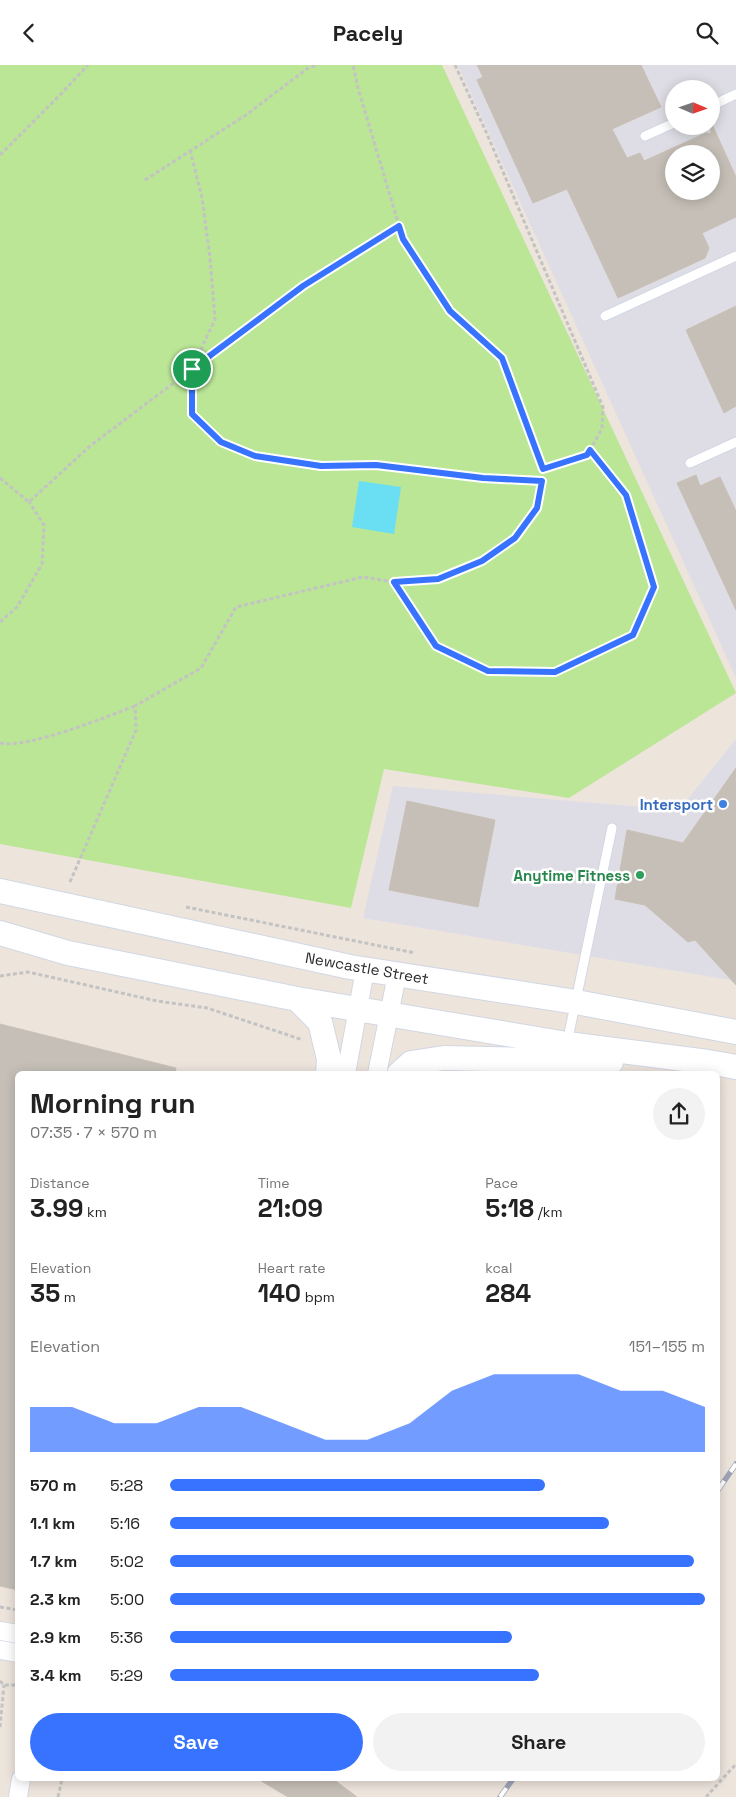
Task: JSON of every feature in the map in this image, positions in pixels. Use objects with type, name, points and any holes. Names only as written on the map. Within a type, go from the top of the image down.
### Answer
[{"type":"main road","name":"Newcastle Street","points":[[0,891],[365,970],[576,1002],[736,1032]]},
{"type":"main road","points":[[0,933],[68,953],[297,999],[567,1044],[736,1067]]},
{"type":"main road","points":[[297,999],[320,1022],[329,1059],[328,1071]]},
{"type":"main road","points":[[402,1071],[411,1063],[444,1058],[577,1062],[708,1062]]},
{"type":"street","points":[[347,1071],[365,970]]},
{"type":"street","points":[[378,1071],[397,975]]},
{"type":"street","points":[[0,1631],[15,1634]]},
{"type":"street","points":[[0,1650],[15,1652]]},
{"type":"street","points":[[18,1797],[21,1781]]},
{"type":"lane","points":[[720,102],[736,94]]},
{"type":"lane","points":[[645,136],[665,127]]},
{"type":"lane","points":[[605,316],[736,256]]},
{"type":"lane","points":[[690,463],[736,442]]},
{"type":"lane","points":[[567,1044],[612,828]]},
{"type":"path","points":[[0,155],[61,95],[88,65]]},
{"type":"path","points":[[145,180],[246,115],[308,68],[318,65]]},
{"type":"path","points":[[0,743],[10,745],[62,732],[135,706],[201,668],[236,607],[363,577],[394,582],[438,579],[482,561],[515,538],[537,508],[543,469],[502,358],[450,311],[403,239],[358,88],[353,65]]},
{"type":"path","points":[[455,65],[487,134],[603,407],[602,429],[587,455],[543,469]]},
{"type":"path","points":[[190,150],[202,198],[210,258],[215,319],[192,369],[192,414],[221,442],[255,456],[321,466],[376,465],[483,478],[542,481]]},
{"type":"path","points":[[29,502],[90,446],[303,286],[399,226]]},
{"type":"path","points":[[394,582],[436,646],[488,671],[555,672],[633,635],[654,587],[626,495],[590,450]]},
{"type":"path","points":[[0,477],[29,502],[44,525],[42,564],[17,607],[0,622]]},
{"type":"path","points":[[70,882],[136,730],[135,706]]},
{"type":"path","points":[[61,880],[79,884]]},
{"type":"path","points":[[184,907],[356,941]]},
{"type":"path","points":[[0,976],[28,972],[157,1001],[207,1008],[311,1043]]},
{"type":"path","points":[[0,1607],[15,1610]]},
{"type":"path","points":[[0,1681],[4,1685],[15,1685]]},
{"type":"path","points":[[0,1727],[4,1685]]},
{"type":"path","points":[[706,1797],[736,1764]]},
{"type":"path","points":[[58,1797],[62,1781]]},
{"type":"shaded area","points":[[458,65],[736,65],[736,678]]},
{"type":"shaded area","points":[[736,739],[736,981],[363,918],[393,786],[679,810]]},
{"type":"green space","points":[[0,65],[442,65],[736,693],[569,798],[384,769],[351,908],[0,844]]},
{"type":"water","points":[[359,481],[401,487],[394,534],[352,527]]},
{"type":"building","points":[[477,65],[641,65],[661,107],[612,129],[627,158],[640,153],[644,161],[665,152],[665,200],[720,200],[720,145],[679,145],[702,135],[717,135],[736,177],[736,217],[702,233],[709,248],[705,258],[618,298],[567,189],[533,203],[477,80],[483,77]]},
{"type":"building","points":[[736,306],[736,406],[724,413],[686,330]]},
{"type":"building","points":[[696,475],[700,486],[720,477],[736,511],[736,610],[677,483]]},
{"type":"building","points":[[736,768],[736,985],[695,940],[688,942],[645,905],[615,899],[627,830],[683,843]]},
{"type":"building","points":[[407,801],[495,820],[478,907],[389,890]]},
{"type":"building","points":[[0,1024],[176,1068],[176,1071],[15,1071],[15,1589],[0,1586]]},
{"type":"building","points":[[261,1781],[336,1781],[357,1797],[288,1797]]},
{"type":"railway","points":[[720,1487],[736,1464]]},
{"type":"railway","points":[[500,1797],[512,1781]]},
{"type":"place","name":"Intersport","points":[[723,804]]},
{"type":"place","name":"Anytime Fitness","points":[[640,875]]},
{"type":"route","points":[[399,226],[403,239],[450,311],[502,358],[543,469],[587,455],[590,450],[626,495],[654,587],[633,635],[555,672],[488,671],[436,646],[394,582],[438,579],[482,561],[515,538],[537,508],[542,481],[483,478],[376,465],[321,466],[255,456],[221,442],[192,414],[192,369],[303,286],[399,226]]}]
